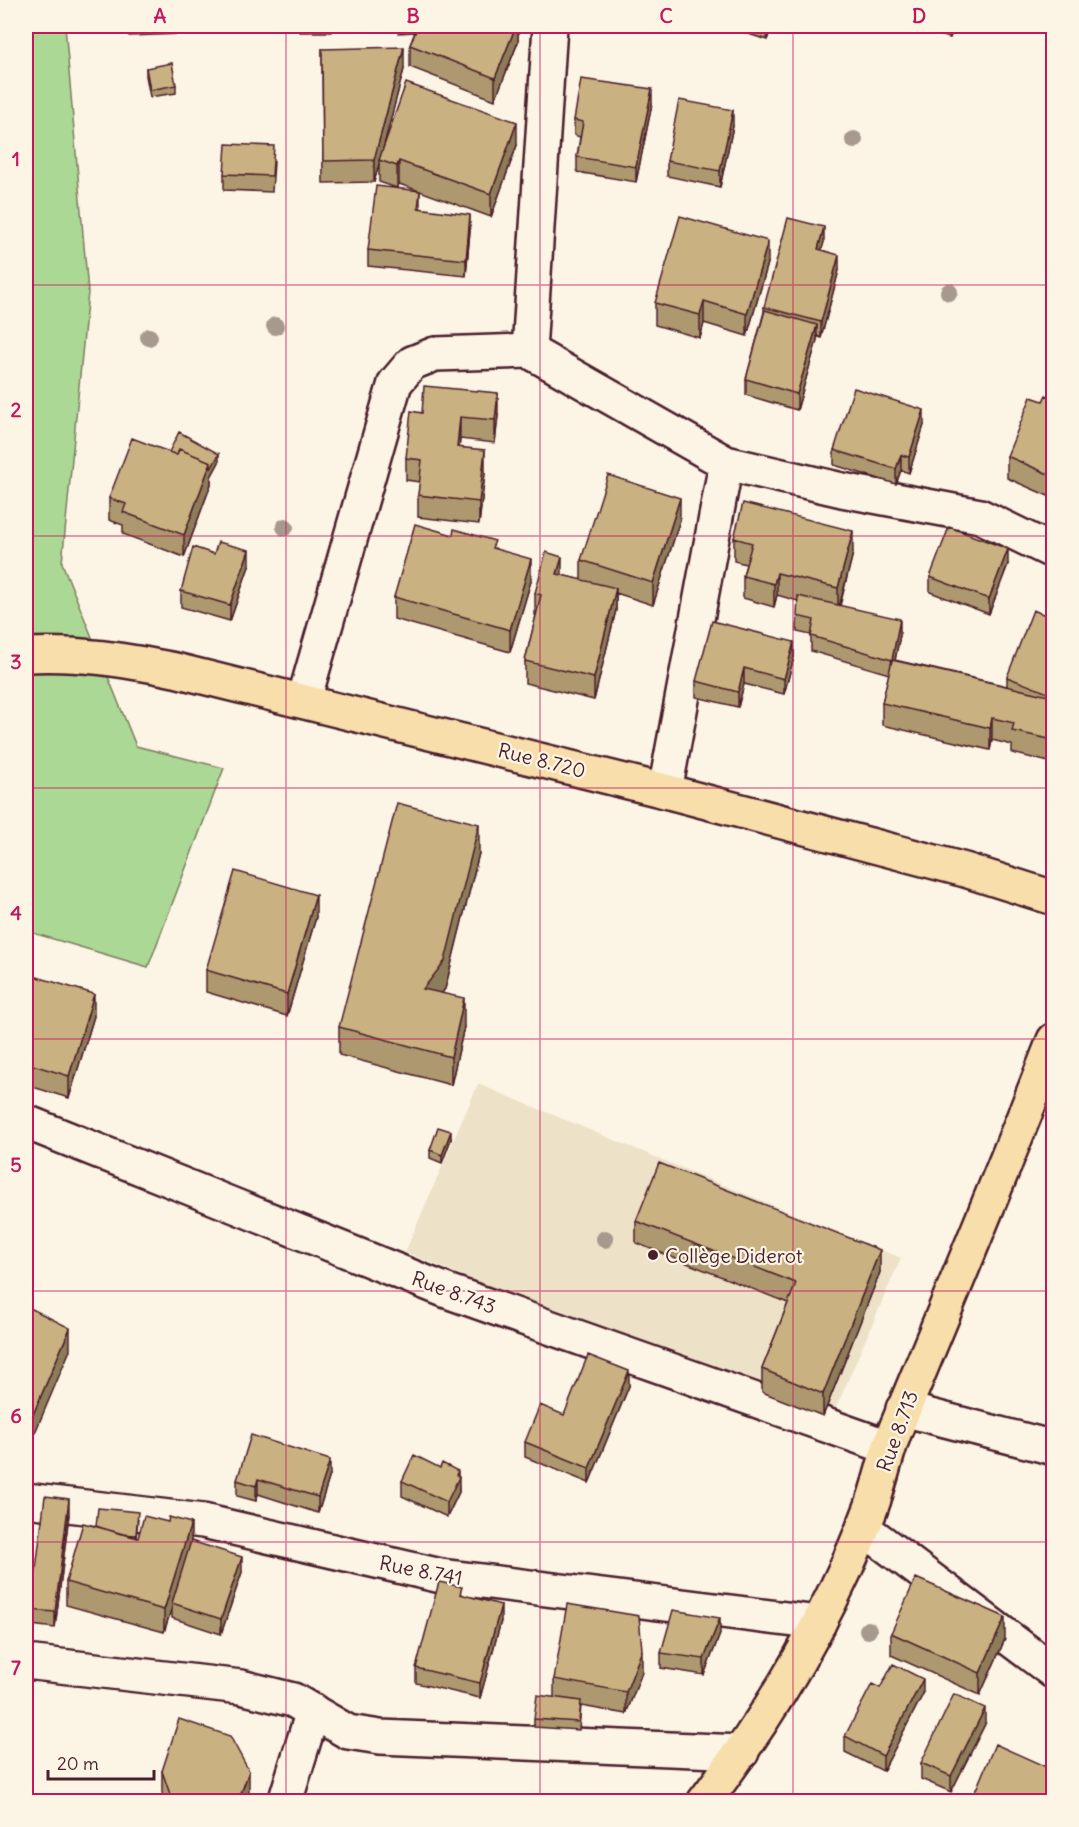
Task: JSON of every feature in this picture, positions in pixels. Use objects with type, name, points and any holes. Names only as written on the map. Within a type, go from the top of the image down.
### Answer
[{"type":"main road","name":"Rue 8.720","points":[[26,655],[54,653],[116,658],[304,700],[965,870],[1053,898]]},
{"type":"main road","name":"Rue 8.713","points":[[704,1802],[742,1752],[819,1623],[863,1528],[872,1506],[888,1447],[1009,1156],[1053,1040]]},
{"type":"street","points":[[529,351],[550,26]]},
{"type":"street","points":[[304,700],[395,383],[412,363],[435,354],[529,351],[726,463],[842,490],[980,516],[1053,552]]},
{"type":"street","points":[[665,791],[726,463]]},
{"type":"street","name":"Rue 8.743","points":[[26,1122],[447,1291],[888,1447]]},
{"type":"street","points":[[903,1409],[1053,1448]]},
{"type":"street","name":"Rue 8.741","points":[[26,1500],[203,1521],[441,1576],[819,1623]]},
{"type":"street","points":[[863,1528],[1053,1672]]},
{"type":"street","points":[[26,1662],[241,1687],[293,1700],[348,1732],[380,1737],[742,1752]]},
{"type":"street","points":[[285,1802],[313,1711]]},
{"type":"shaded area","name":"Collège Diderot","points":[[478,1084],[901,1258],[829,1424],[405,1252]]},
{"type":"green space","points":[[26,26],[65,26],[88,292],[62,563],[136,746],[224,768],[148,967],[26,931]]},
{"type":"building","points":[[418,26],[516,26],[495,78],[410,45]]},
{"type":"building","points":[[404,47],[374,160],[323,161],[322,49]]},
{"type":"building","points":[[172,63],[176,85],[150,90],[146,68]]},
{"type":"building","points":[[581,79],[652,89],[636,167],[577,157],[583,122],[574,120]]},
{"type":"building","points":[[406,83],[517,122],[491,194],[399,161],[397,166],[379,160]]},
{"type":"building","points":[[679,100],[733,110],[720,171],[667,161]]},
{"type":"building","points":[[226,144],[274,146],[272,176],[224,174]]},
{"type":"building","points":[[376,186],[420,191],[418,208],[470,215],[466,260],[368,250]]},
{"type":"building","points":[[680,216],[768,241],[747,314],[704,301],[700,315],[655,303]]},
{"type":"building","points":[[788,218],[824,227],[818,249],[839,255],[821,322],[764,307]]},
{"type":"building","points":[[765,310],[817,325],[797,394],[746,379]]},
{"type":"building","points":[[424,386],[498,393],[495,420],[460,417],[457,447],[485,450],[479,502],[418,495],[422,460],[406,458],[411,411],[422,413]]},
{"type":"building","points":[[854,388],[924,410],[909,457],[901,455],[896,469],[834,450]]},
{"type":"building","points":[[1046,395],[1053,398],[1053,476],[1007,456],[1031,397],[1043,401]]},
{"type":"building","points":[[179,432],[219,454],[211,469],[211,462],[179,449],[177,455],[169,452]]},
{"type":"building","points":[[132,438],[177,455],[179,449],[211,462],[184,535],[123,512],[126,504],[109,498]]},
{"type":"building","points":[[608,475],[680,498],[653,583],[581,560]]},
{"type":"building","points":[[743,503],[853,531],[838,588],[777,573],[774,584],[743,576],[752,543],[734,538]]},
{"type":"building","points":[[415,524],[453,535],[454,529],[495,541],[492,548],[531,559],[510,630],[394,597]]},
{"type":"building","points":[[949,527],[1008,549],[989,599],[930,577]]},
{"type":"building","points":[[218,542],[249,550],[230,605],[181,591],[193,547],[214,554]]},
{"type":"building","points":[[546,552],[562,557],[557,574],[616,588],[594,678],[525,661],[541,595],[535,593]]},
{"type":"building","points":[[798,596],[900,619],[892,660],[811,636],[814,620],[797,616]]},
{"type":"building","points":[[1033,610],[1053,618],[1053,695],[1007,677]]},
{"type":"building","points":[[712,621],[794,642],[784,679],[744,668],[738,692],[696,681]]},
{"type":"building","points":[[892,660],[1053,697],[1053,732],[1051,731],[1049,739],[1012,731],[1014,723],[992,718],[990,728],[882,703]]},
{"type":"building","points":[[397,803],[479,824],[445,961],[423,989],[464,998],[451,1057],[339,1027]]},
{"type":"building","points":[[235,871],[316,895],[287,994],[206,970]]},
{"type":"building","points":[[27,974],[94,994],[69,1076],[26,1063]]},
{"type":"building","points":[[438,1127],[451,1131],[442,1155],[430,1150]]},
{"type":"building","points":[[659,1163],[880,1250],[823,1394],[762,1369],[796,1283],[636,1221]]},
{"type":"building","points":[[26,1306],[70,1328],[26,1431]]},
{"type":"building","points":[[588,1355],[629,1371],[589,1468],[525,1442],[540,1405],[564,1415]]},
{"type":"building","points":[[251,1435],[330,1460],[318,1497],[258,1479],[256,1486],[237,1480]]},
{"type":"building","points":[[414,1455],[440,1468],[442,1463],[458,1471],[456,1475],[459,1477],[447,1502],[402,1481]]},
{"type":"building","points":[[45,1496],[69,1499],[55,1612],[31,1610]]},
{"type":"building","points":[[98,1508],[138,1512],[136,1535],[121,1534],[96,1526]]},
{"type":"building","points":[[144,1516],[168,1522],[169,1517],[191,1523],[164,1610],[66,1582],[83,1523],[138,1538]]},
{"type":"building","points":[[26,1540],[28,1540],[26,1564]]},
{"type":"building","points":[[191,1541],[242,1557],[221,1619],[172,1603]]},
{"type":"building","points":[[916,1578],[1005,1617],[980,1673],[891,1633]]},
{"type":"building","points":[[439,1582],[462,1587],[460,1594],[501,1605],[480,1683],[416,1668]]},
{"type":"building","points":[[567,1604],[639,1616],[642,1650],[626,1692],[554,1679]]},
{"type":"building","points":[[673,1610],[720,1618],[704,1659],[661,1653]]},
{"type":"building","points":[[893,1664],[923,1679],[883,1756],[845,1736],[872,1684],[880,1688]]},
{"type":"building","points":[[954,1694],[985,1708],[951,1776],[921,1763]]},
{"type":"building","points":[[537,1695],[581,1701],[579,1722],[534,1719]]},
{"type":"building","points":[[179,1719],[230,1736],[249,1771],[238,1802],[177,1802],[172,1800],[162,1771]]},
{"type":"building","points":[[995,1744],[1053,1770],[1053,1802],[978,1802],[972,1799]]},
{"type":"place","name":"Collège Diderot","points":[[653,1255]]}]
